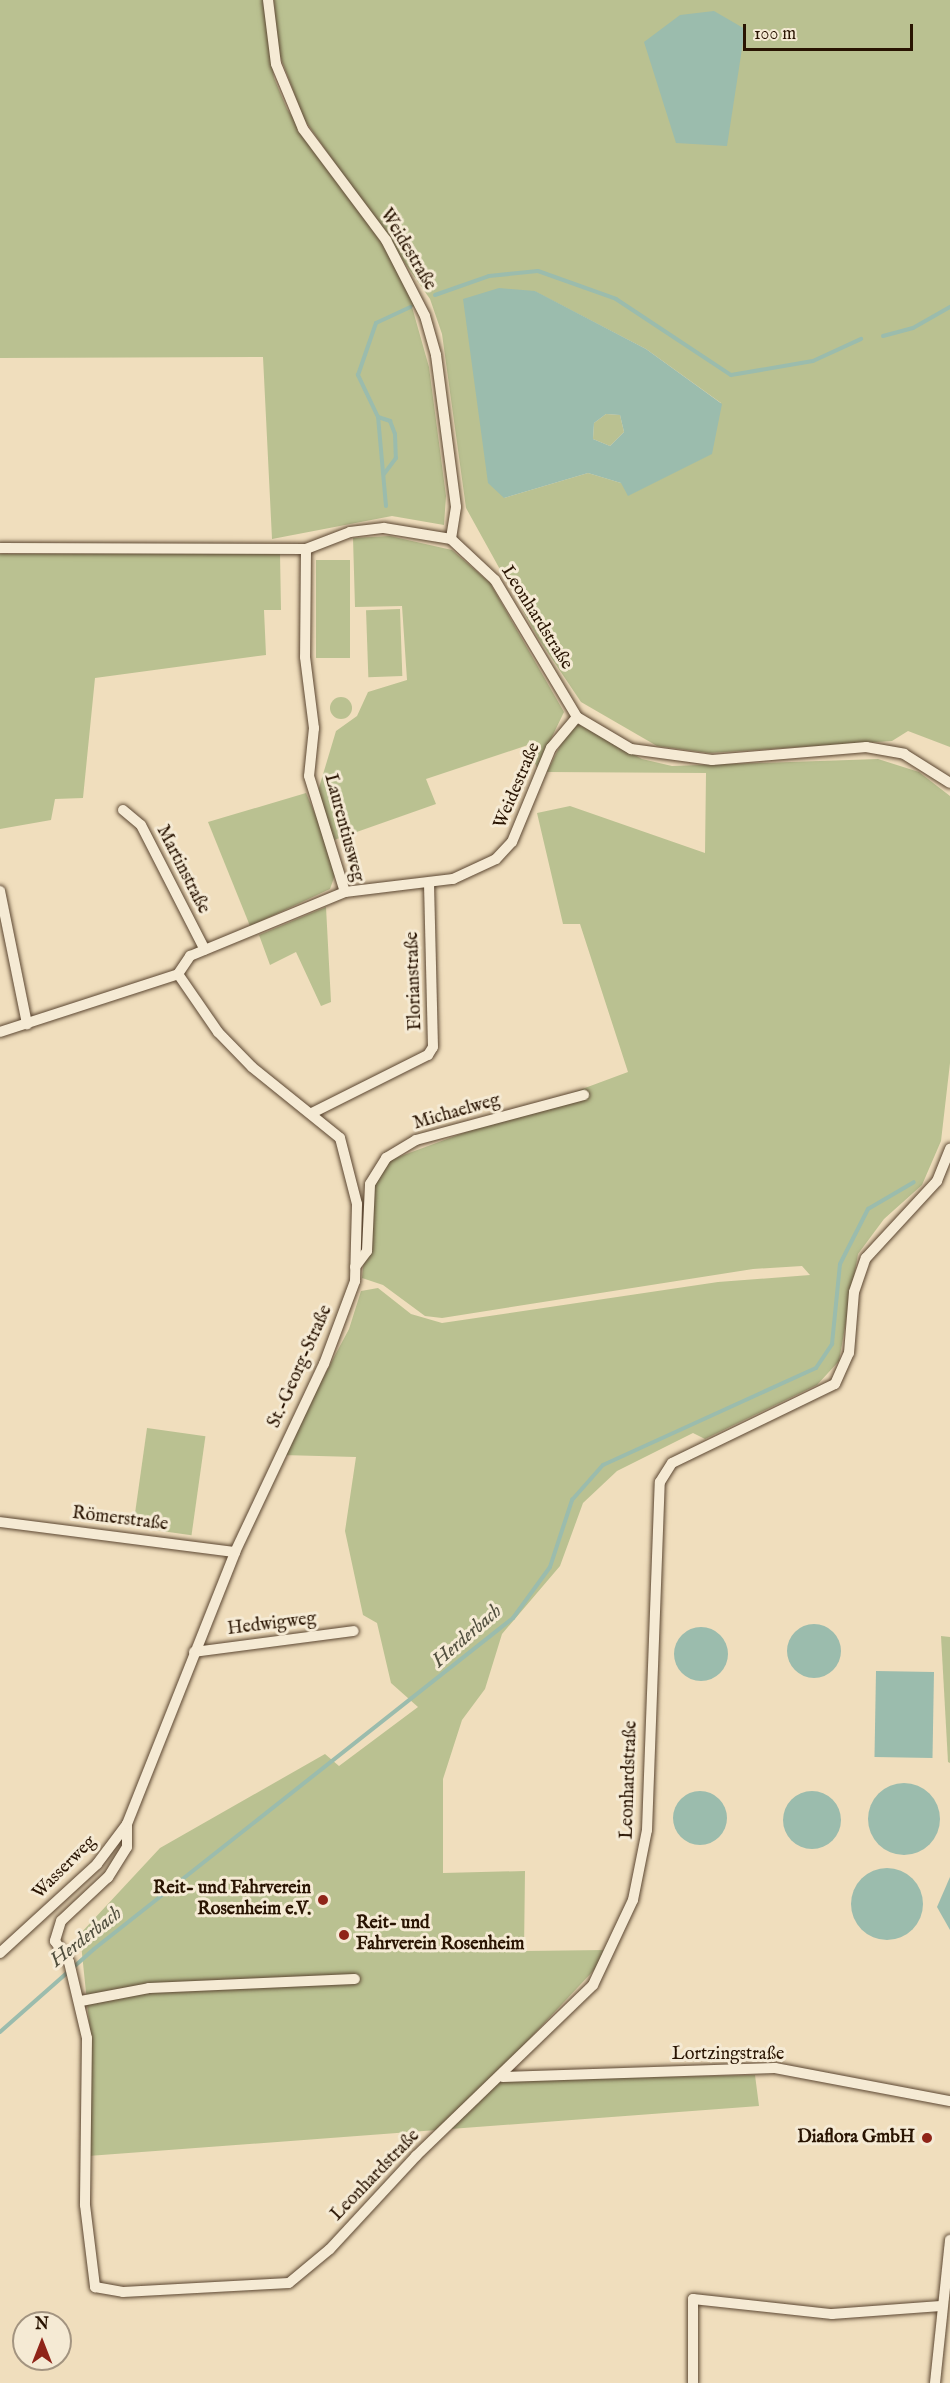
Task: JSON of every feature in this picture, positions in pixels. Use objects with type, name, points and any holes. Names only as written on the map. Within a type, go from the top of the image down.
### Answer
[{"type":"street","name":"Weidestraße","points":[[268,0],[276,64],[303,129],[386,240],[425,316],[436,355],[456,507],[451,539]]},
{"type":"street","points":[[0,548],[306,549],[350,532],[384,528],[451,539]]},
{"type":"street","name":"Leonhardstraße","points":[[451,539],[495,580],[577,717],[631,749],[657,756],[712,760],[866,747],[904,754],[950,783]]},
{"type":"street","name":"Laurentiusweg","points":[[178,974],[190,956],[345,892],[309,776],[314,728],[305,657],[306,549]]},
{"type":"street","name":"Weidestraße","points":[[345,892],[429,884],[472,872],[512,842],[550,748],[577,717]]},
{"type":"street","name":"Martinstraße","points":[[123,810],[141,825],[206,950]]},
{"type":"street","name":"Florianstraße","points":[[312,1113],[428,1055],[433,1047],[429,884]]},
{"type":"street","points":[[0,891],[27,1024]]},
{"type":"street","points":[[0,1032],[178,974]]},
{"type":"street","name":"St.-Georg-Straße","points":[[127,1824],[235,1552],[334,1340],[355,1268],[354,1174],[340,1138],[312,1113],[266,1081],[218,1032],[178,974]]},
{"type":"street","name":"Michaelweg","points":[[355,1268],[367,1251],[370,1184],[386,1158],[416,1140],[584,1095]]},
{"type":"street","name":"Leonhardstraße","points":[[85,2205],[87,2257],[95,2287],[123,2292],[289,2283],[503,2077],[593,1985],[622,1929],[640,1875],[647,1830],[664,1472],[672,1463],[835,1384],[849,1353],[854,1292],[866,1258],[938,1181],[950,1148]]},
{"type":"street","name":"Römerstraße","points":[[0,1522],[235,1552]]},
{"type":"street","name":"Hedwigweg","points":[[194,1652],[354,1631]]},
{"type":"street","name":"Wasserweg","points":[[0,1953],[97,1864],[127,1824]]},
{"type":"street","name":"Wasserweg","points":[[85,2205],[87,2038],[81,2001],[69,1962],[55,1941],[61,1921],[108,1877],[127,1847],[127,1824]]},
{"type":"street","points":[[81,2001],[149,1988],[355,1980]]},
{"type":"street","name":"Lortzingstraße","points":[[503,2077],[775,2068],[950,2101]]},
{"type":"street","points":[[935,2383],[941,2306],[950,2240]]},
{"type":"street","points":[[693,2383],[693,2299],[832,2314],[941,2306]]},
{"type":"green space","points":[[0,0],[263,0],[274,78],[287,109],[404,275],[418,305],[412,307],[429,367],[446,496],[444,525],[392,516],[272,539],[263,357],[0,358]]},
{"type":"green space","points":[[274,0],[950,0],[950,747],[908,731],[892,741],[709,753],[657,746],[581,702],[538,638],[466,508],[442,334],[430,299],[304,119],[277,48]],"holes":[[[534,291],[646,349],[721,403],[621,483],[588,473],[504,498]]]},
{"type":"green space","points":[[606,414],[620,415],[624,432],[610,446],[593,439],[594,423]]},
{"type":"green space","points":[[390,536],[452,550],[490,583],[564,712],[537,768],[528,745],[426,779],[436,804],[334,840],[318,791],[336,731],[357,716],[368,692],[407,680],[402,606],[355,607],[353,538]]},
{"type":"green space","points":[[280,553],[281,610],[264,610],[266,655],[95,678],[83,798],[55,799],[51,820],[0,829],[0,554]]},
{"type":"green space","points":[[316,560],[350,560],[350,658],[316,658]]},
{"type":"green space","points":[[400,609],[402,676],[368,677],[366,610]]},
{"type":"green space","points":[[341,697],[349,700],[352,708],[349,716],[341,719],[333,716],[330,708],[333,700]]},
{"type":"green space","points":[[578,724],[642,759],[672,766],[878,759],[919,772],[950,796],[950,1063],[941,1141],[922,1185],[884,1219],[858,1254],[839,1361],[817,1385],[705,1439],[693,1433],[617,1471],[583,1503],[560,1566],[502,1634],[485,1689],[462,1720],[443,1779],[443,1873],[525,1871],[524,1951],[606,1950],[595,1969],[490,2081],[755,2075],[759,2106],[88,2156],[91,2041],[80,1934],[160,1848],[325,1754],[339,1766],[418,1707],[391,1683],[377,1623],[363,1615],[345,1531],[356,1457],[282,1455],[349,1329],[361,1291],[378,1288],[411,1314],[442,1323],[718,1282],[810,1275],[802,1266],[753,1269],[442,1318],[425,1316],[383,1285],[362,1278],[372,1182],[382,1163],[628,1072],[580,924],[563,924],[537,813],[570,806],[705,853],[706,773],[547,772],[562,742]]},
{"type":"green space","points":[[306,793],[328,844],[335,875],[330,889],[250,926],[208,822]]},
{"type":"green space","points":[[326,907],[331,1002],[321,1006],[296,952],[270,965],[259,935]]},
{"type":"green space","points":[[147,1428],[205,1436],[192,1535],[133,1527]]},
{"type":"green space","points":[[941,1636],[950,1637],[950,1763],[948,1762]]},
{"type":"shaded area","points":[[714,11],[745,29],[727,146],[676,143],[644,42],[680,15]]},
{"type":"shaded area","points":[[499,288],[535,291],[646,349],[722,404],[712,454],[628,496],[621,483],[588,473],[504,498],[488,483],[463,299]],"holes":[[[606,414],[620,415],[624,432],[610,446],[593,439],[594,423]]]},
{"type":"shaded area","points":[[814,1624],[824,1626],[833,1632],[839,1641],[841,1651],[839,1661],[833,1670],[824,1676],[814,1678],[804,1676],[795,1670],[789,1661],[787,1651],[789,1641],[795,1632],[804,1626]]},
{"type":"shaded area","points":[[701,1627],[711,1629],[720,1635],[726,1644],[728,1654],[726,1664],[720,1673],[711,1679],[701,1681],[691,1679],[682,1673],[676,1664],[674,1654],[676,1644],[682,1635],[691,1629]]},
{"type":"shaded area","points":[[876,1671],[934,1672],[932,1758],[874,1757]]},
{"type":"shaded area","points":[[904,1783],[924,1789],[934,1799],[940,1819],[934,1839],[924,1849],[904,1855],[884,1849],[874,1839],[868,1819],[874,1799],[884,1789]]},
{"type":"shaded area","points":[[700,1791],[710,1793],[719,1799],[725,1808],[727,1818],[725,1828],[719,1837],[710,1843],[700,1845],[690,1843],[681,1837],[675,1828],[673,1818],[675,1808],[681,1799],[690,1793]]},
{"type":"shaded area","points":[[812,1791],[828,1796],[836,1804],[841,1820],[836,1836],[828,1844],[812,1849],[796,1844],[788,1836],[783,1820],[788,1804],[796,1796]]},
{"type":"shaded area","points":[[887,1868],[907,1874],[917,1884],[923,1904],[917,1924],[907,1934],[887,1940],[867,1934],[857,1924],[851,1904],[857,1884],[867,1874]]},
{"type":"shaded area","points":[[950,1877],[950,1930],[937,1907]]},
{"type":"waterway","points":[[435,295],[489,276],[538,271],[616,299],[731,375],[813,361],[861,339]]},
{"type":"waterway","points":[[386,506],[378,417],[358,375],[376,323],[410,307]]},
{"type":"waterway","points":[[883,336],[913,328],[950,307]]},
{"type":"waterway","points":[[378,417],[390,421],[395,434],[396,458],[384,474]]},
{"type":"waterway","name":"Herderbach","points":[[0,2032],[94,1949],[513,1618],[550,1567],[572,1500],[603,1465],[816,1368],[832,1344],[840,1264],[868,1209],[914,1182]]},
{"type":"place","name":"Reit- und Fahrverein Rosenheim e.V.","points":[[323,1900]]},
{"type":"place","name":"Reit- und Fahrverein Rosenheim","points":[[344,1935]]},
{"type":"place","name":"Diaflora GmbH","points":[[927,2138]]}]
